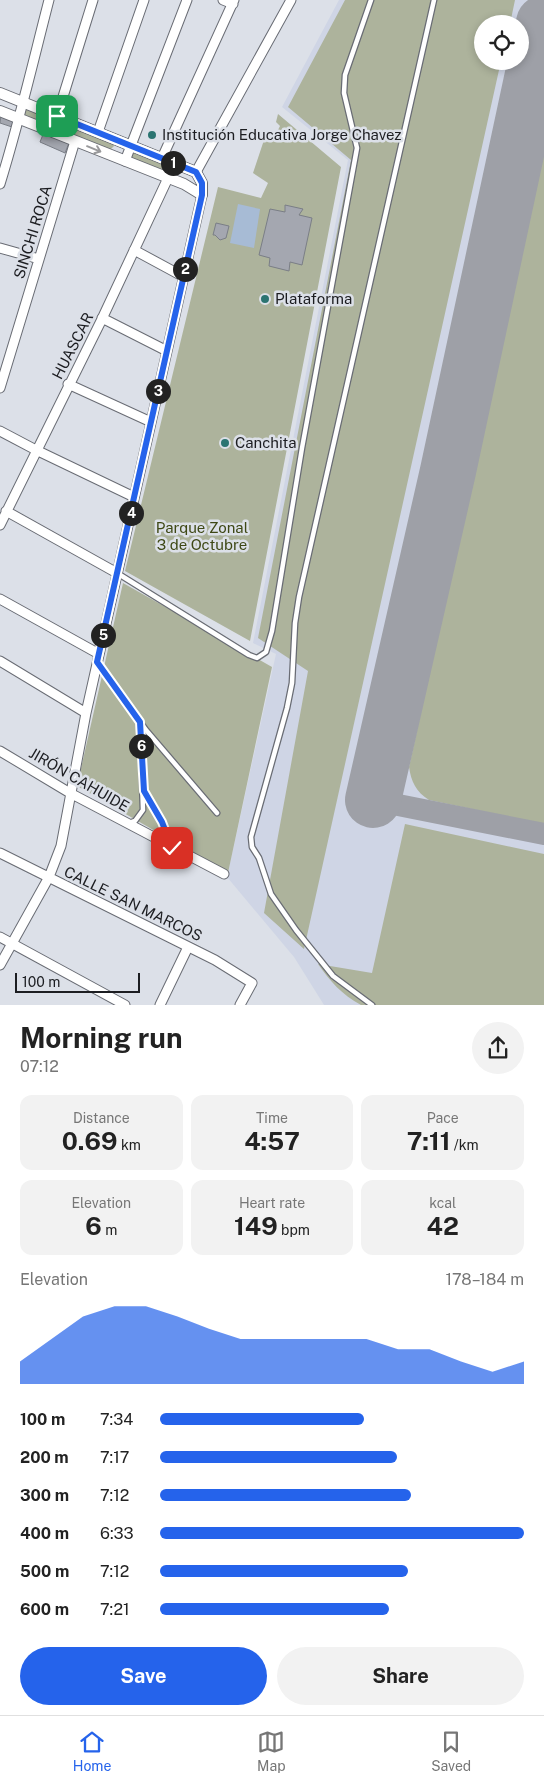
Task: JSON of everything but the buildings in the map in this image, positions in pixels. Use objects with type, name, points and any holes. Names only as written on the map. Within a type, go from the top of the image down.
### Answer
[{"type":"street","points":[[0,184],[20,119],[22,101],[49,0]]},
{"type":"street","points":[[57,116],[93,0]]},
{"type":"street","points":[[98,132],[144,0]]},
{"type":"street","points":[[125,161],[186,0]]},
{"type":"street","points":[[162,158],[234,2],[223,0]]},
{"type":"street","points":[[196,172],[291,0]]},
{"type":"street","points":[[0,93],[196,172],[202,183],[202,195],[86,713],[61,846],[48,877],[0,966]]},
{"type":"street","points":[[0,111],[168,178],[202,195]]},
{"type":"street","name":"SINCHI ROCA","points":[[0,388],[75,141]]},
{"type":"street","name":"HUASCAR","points":[[0,525],[102,318],[168,178]]},
{"type":"street","points":[[0,248],[38,259]]},
{"type":"street","points":[[134,250],[184,277]]},
{"type":"street","points":[[102,318],[167,351]]},
{"type":"street","points":[[68,384],[151,422]]},
{"type":"street","points":[[0,431],[134,497]]},
{"type":"street","points":[[6,511],[117,574]]},
{"type":"street","points":[[0,598],[98,658]]},
{"type":"street","points":[[0,662],[86,713]]},
{"type":"street","name":"JIRÓN CAHUIDE","points":[[0,751],[70,793],[224,874]]},
{"type":"street","name":"CALLE SAN MARCOS","points":[[0,853],[215,960],[252,983],[240,1005]]},
{"type":"street","points":[[0,937],[125,1005]]},
{"type":"street","points":[[160,1005],[188,947]]},
{"type":"lane","points":[[117,574],[249,655],[257,658],[268,649],[357,148],[344,94],[345,75],[371,0]]},
{"type":"lane","points":[[372,1005],[333,976],[296,930],[271,894],[259,858],[252,847],[251,837],[287,708],[294,674],[295,623],[299,597],[434,0]]},
{"type":"lane","points":[[98,658],[140,722],[217,813]]},
{"type":"lane","points":[[127,824],[135,821],[143,810],[144,791],[140,722]]},
{"type":"lane","points":[[144,791],[162,822],[172,848]]},
{"type":"shaded area","points":[[339,0],[544,0],[544,1005],[324,1005],[294,957],[227,877],[276,654],[253,643],[348,160],[282,107]]},
{"type":"green space","points":[[345,0],[515,0],[512,15],[474,15],[474,70],[499,70],[304,949],[264,913],[308,671],[258,638],[351,160],[288,107]]},
{"type":"green space","points":[[26,108],[112,141],[114,146],[110,150],[25,115],[23,112]]},
{"type":"green space","name":"Parque Zonal 3 de Octubre","points":[[278,114],[341,167],[250,641],[125,571],[218,187],[261,198],[268,183],[253,173],[267,131],[280,138],[283,133],[278,130],[280,126],[276,122]]},
{"type":"green space","points":[[544,149],[544,824],[429,800],[415,786],[409,767]]},
{"type":"green space","points":[[134,150],[179,168],[181,172],[176,175],[130,158]]},
{"type":"green space","points":[[123,583],[272,667],[228,873],[77,786]]},
{"type":"green space","points":[[405,824],[544,854],[544,1005],[361,1005],[342,992],[318,964],[372,973]]},
{"type":"water","points":[[238,204],[260,209],[254,248],[230,243]]},
{"type":"taxiway","points":[[373,800],[544,834]]},
{"type":"runway","points":[[373,800],[448,471],[544,23]]},
{"type":"place","name":"Institución Educativa Jorge Chavez","points":[[152,135]]},
{"type":"place","name":"Plataforma","points":[[265,299]]},
{"type":"place","name":"Canchita","points":[[225,443]]},
{"type":"route","points":[[57,116],[196,172],[202,183],[202,195],[97,662],[140,722],[144,791],[162,822],[172,848]]}]
